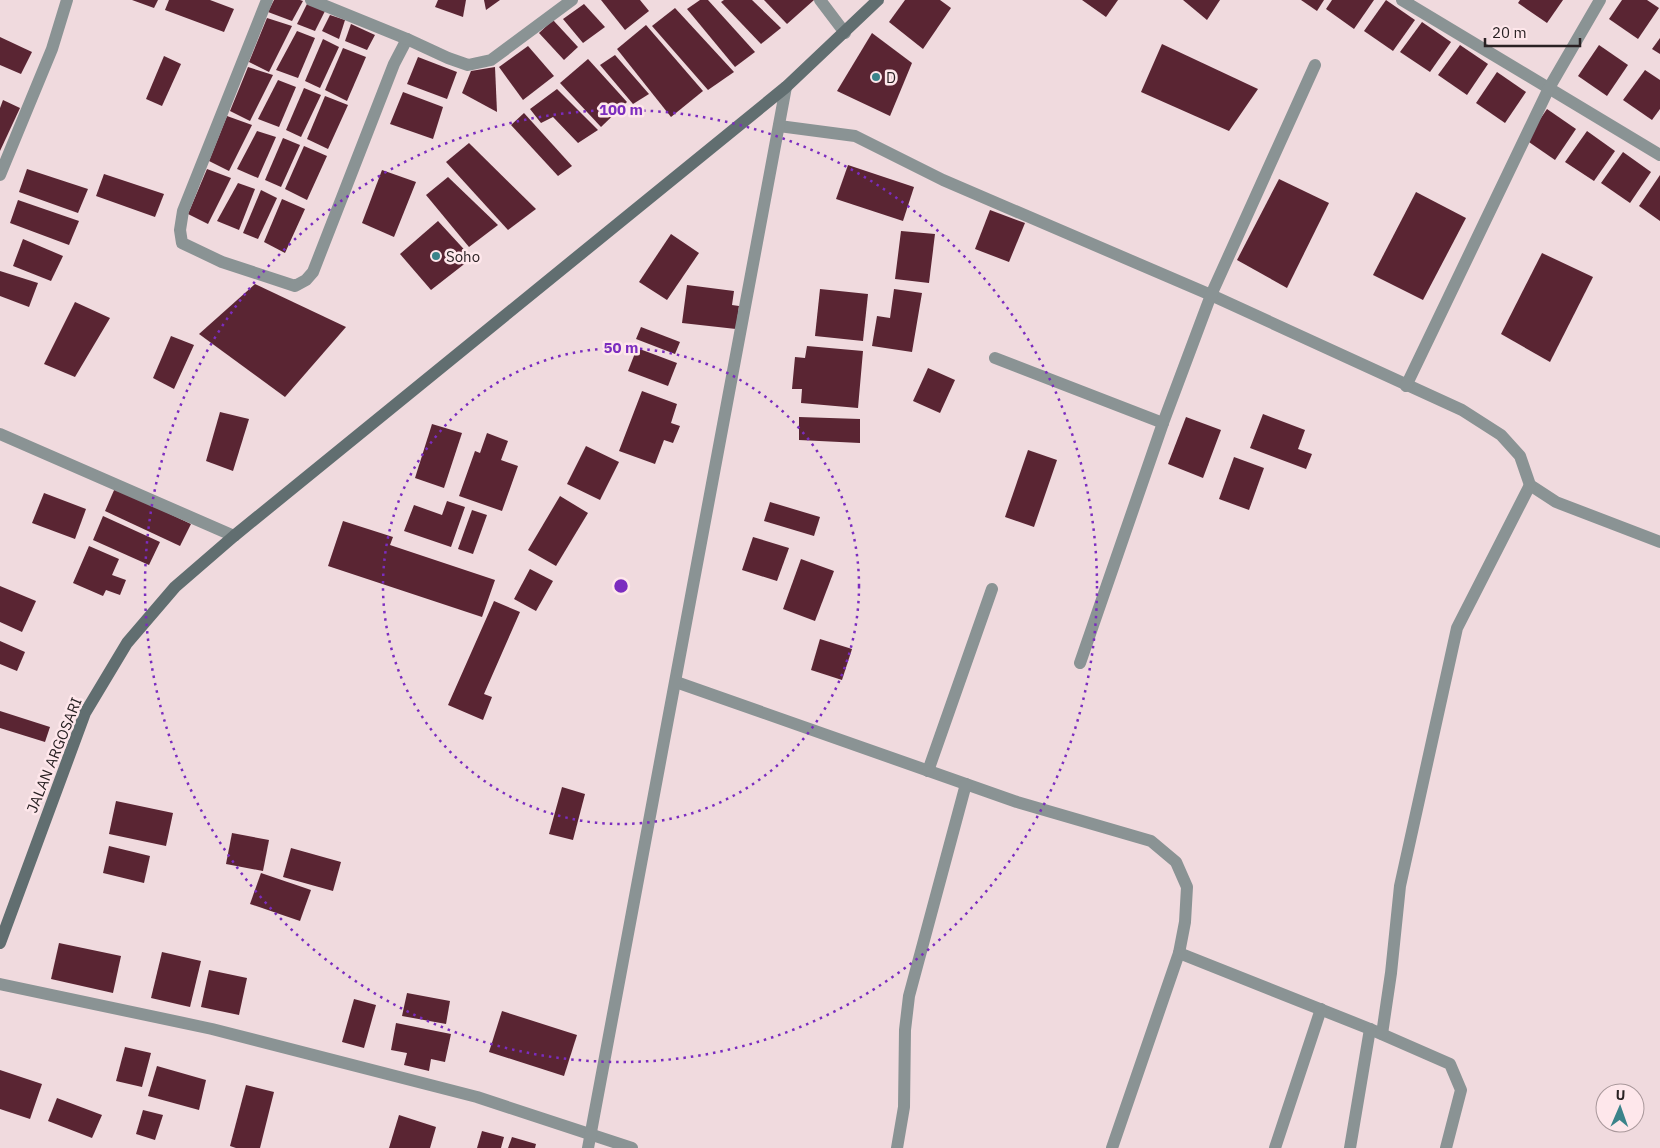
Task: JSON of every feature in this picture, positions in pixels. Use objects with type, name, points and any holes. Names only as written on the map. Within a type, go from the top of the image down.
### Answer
[{"type":"street","points":[[0,175],[52,49],[67,0]]},
{"type":"street","points":[[267,0],[182,211],[180,230],[182,243],[222,262],[295,286],[306,280],[313,272],[394,64],[407,39]]},
{"type":"street","points":[[311,0],[468,65],[491,60],[572,0]]},
{"type":"street","points":[[820,0],[845,32]]},
{"type":"street","name":"JALAN ARGOSARI","points":[[0,943],[85,713],[128,643],[175,587],[234,536],[786,87],[878,0]]},
{"type":"street","points":[[1402,0],[1660,155]]},
{"type":"street","points":[[1406,386],[1549,88],[1600,0]]},
{"type":"street","points":[[1080,663],[1163,423],[1212,295],[1315,65]]},
{"type":"street","points":[[590,1142],[786,87]]},
{"type":"street","points":[[778,126],[855,136],[943,180],[1212,295],[1406,386],[1462,410],[1501,435],[1520,456],[1530,485],[1556,502],[1660,542]]},
{"type":"street","points":[[995,358],[1163,423]]},
{"type":"street","points":[[0,434],[234,536]]},
{"type":"street","points":[[1350,1148],[1391,973],[1400,886],[1457,628],[1530,485]]},
{"type":"street","points":[[928,771],[992,590]]},
{"type":"street","points":[[676,682],[1017,802],[1151,841],[1176,862],[1187,887],[1185,922],[1179,953],[1112,1148]]},
{"type":"street","points":[[897,1148],[904,1107],[905,1030],[909,996],[966,784]]},
{"type":"street","points":[[1179,953],[1376,1031],[1450,1064],[1461,1090],[1446,1148]]},
{"type":"street","points":[[0,984],[221,1031],[477,1097],[590,1142],[632,1148]]},
{"type":"street","points":[[1275,1148],[1321,1009]]},
{"type":"building","points":[[132,0],[158,0],[154,8]]},
{"type":"building","points":[[169,0],[210,0],[234,9],[224,32],[165,10]]},
{"type":"building","points":[[274,0],[303,1],[292,21],[268,12]]},
{"type":"building","points":[[438,0],[466,0],[463,17],[435,7]]},
{"type":"building","points":[[484,0],[500,0],[486,10]]},
{"type":"building","points":[[601,0],[640,0],[649,11],[625,30]]},
{"type":"building","points":[[700,0],[708,0],[755,52],[735,67],[687,9]]},
{"type":"building","points":[[724,0],[752,0],[781,28],[761,44],[721,2]]},
{"type":"building","points":[[764,0],[814,0],[787,24]]},
{"type":"building","name":"D","points":[[905,0],[940,0],[951,8],[923,49],[889,22]]},
{"type":"building","points":[[1082,0],[1118,0],[1106,17]]},
{"type":"building","points":[[1183,0],[1220,0],[1207,20]]},
{"type":"building","points":[[1301,0],[1324,0],[1317,11]]},
{"type":"building","points":[[1332,0],[1374,0],[1354,29],[1326,9]]},
{"type":"building","points":[[1386,0],[1415,20],[1393,51],[1364,31]]},
{"type":"building","points":[[1520,0],[1563,0],[1547,23],[1518,3]]},
{"type":"building","points":[[1622,0],[1647,0],[1659,8],[1638,39],[1609,19]]},
{"type":"building","points":[[307,4],[325,11],[315,31],[297,24]]},
{"type":"building","points":[[584,4],[605,27],[583,43],[563,19]]},
{"type":"building","points":[[675,8],[734,72],[708,90],[652,26]]},
{"type":"building","points":[[330,15],[345,20],[339,39],[322,31]]},
{"type":"building","points":[[267,18],[292,26],[269,72],[249,62]]},
{"type":"building","points":[[553,20],[578,47],[564,60],[539,33]]},
{"type":"building","points":[[1422,22],[1451,42],[1430,72],[1400,52]]},
{"type":"building","points":[[351,24],[375,35],[367,50],[345,41]]},
{"type":"building","points":[[646,25],[703,91],[671,117],[617,49]]},
{"type":"building","points":[[297,31],[315,38],[298,78],[276,70]]},
{"type":"building","name":"D","points":[[872,33],[912,63],[890,116],[837,91]]},
{"type":"building","points":[[0,37],[32,52],[21,74],[0,65]]},
{"type":"building","points":[[1660,38],[1660,54],[1652,49]]},
{"type":"building","points":[[323,39],[339,47],[320,88],[305,81]]},
{"type":"building","points":[[1162,44],[1258,89],[1229,131],[1141,92]]},
{"type":"building","points":[[1460,45],[1488,64],[1467,95],[1438,75]]},
{"type":"building","points":[[1599,45],[1628,65],[1607,96],[1578,76]]},
{"type":"building","points":[[528,46],[554,76],[523,100],[499,67]]},
{"type":"building","points":[[343,48],[366,57],[347,101],[325,90]]},
{"type":"building","points":[[615,55],[649,94],[633,104],[600,65]]},
{"type":"building","points":[[164,56],[181,64],[162,106],[146,99]]},
{"type":"building","points":[[418,57],[457,72],[447,99],[407,84]]},
{"type":"building","points":[[588,59],[627,102],[601,127],[560,83]]},
{"type":"building","points":[[248,67],[273,75],[250,121],[230,111]]},
{"type":"building","points":[[495,67],[497,112],[462,93],[471,71]]},
{"type":"building","points":[[1645,70],[1660,80],[1660,109],[1652,120],[1623,100]]},
{"type":"building","points":[[1497,72],[1526,92],[1505,123],[1476,103]]},
{"type":"building","points":[[278,80],[296,87],[279,127],[258,119]]},
{"type":"building","points":[[304,88],[321,95],[301,137],[286,130]]},
{"type":"building","points":[[557,89],[598,130],[578,143],[553,117],[541,123],[530,109]]},
{"type":"building","points":[[403,92],[443,107],[433,139],[390,124]]},
{"type":"building","points":[[325,96],[348,105],[328,149],[307,139]]},
{"type":"building","points":[[3,100],[20,108],[0,151],[0,108]]},
{"type":"building","points":[[1547,109],[1576,129],[1555,160],[1526,140]]},
{"type":"building","points":[[524,113],[572,166],[558,176],[511,125]]},
{"type":"building","points":[[227,116],[252,125],[229,171],[209,161]]},
{"type":"building","points":[[257,131],[276,137],[258,178],[237,169]]},
{"type":"building","points":[[1587,131],[1615,151],[1594,181],[1565,162]]},
{"type":"building","points":[[283,138],[300,145],[281,187],[265,180]]},
{"type":"building","points":[[469,143],[536,209],[508,230],[446,162]]},
{"type":"building","points":[[304,146],[327,156],[307,200],[285,189]]},
{"type":"building","points":[[1623,152],[1651,172],[1630,203],[1601,183]]},
{"type":"building","points":[[848,165],[914,187],[903,221],[836,199]]},
{"type":"building","points":[[27,169],[88,189],[78,213],[19,192]]},
{"type":"building","points":[[207,169],[231,178],[208,224],[188,214]]},
{"type":"building","points":[[382,170],[416,182],[394,237],[362,223]]},
{"type":"building","points":[[104,174],[164,194],[155,217],[96,196]]},
{"type":"building","points":[[1660,175],[1660,221],[1639,206]]},
{"type":"building","points":[[448,177],[498,225],[469,247],[426,195]]},
{"type":"building","points":[[1279,179],[1329,203],[1287,288],[1237,260]]},
{"type":"building","points":[[238,183],[255,189],[239,230],[217,221]]},
{"type":"building","points":[[261,190],[277,198],[258,239],[243,233]]},
{"type":"building","points":[[1416,192],[1466,218],[1423,300],[1373,275]]},
{"type":"building","points":[[282,199],[305,209],[285,253],[264,242]]},
{"type":"building","points":[[18,200],[79,221],[69,245],[10,223]]},
{"type":"building","points":[[990,210],[1025,223],[1009,262],[975,249]]},
{"type":"building","name":"Soho","points":[[438,221],[472,258],[431,290],[400,254]]},
{"type":"building","points":[[901,231],[935,234],[929,283],[895,279]]},
{"type":"building","points":[[671,234],[699,253],[667,300],[639,282]]},
{"type":"building","points":[[23,239],[63,256],[51,281],[13,266]]},
{"type":"building","points":[[1542,253],[1593,277],[1550,362],[1501,334]]},
{"type":"building","points":[[0,271],[38,283],[29,307],[0,296]]},
{"type":"building","points":[[255,284],[346,327],[285,397],[199,334]]},
{"type":"building","points":[[687,285],[734,291],[732,305],[739,306],[736,329],[682,323]]},
{"type":"building","points":[[820,289],[868,294],[863,341],[815,336]]},
{"type":"building","points":[[894,289],[922,293],[912,352],[872,346],[877,316],[890,318]]},
{"type":"building","points":[[75,302],[110,318],[75,377],[44,364]]},
{"type":"building","points":[[641,327],[680,342],[675,354],[636,339]]},
{"type":"building","points":[[171,336],[194,345],[174,389],[153,378]]},
{"type":"building","points":[[807,346],[863,351],[858,408],[801,403],[802,389],[792,389],[795,357],[805,358]]},
{"type":"building","points":[[637,348],[677,363],[668,386],[628,371]]},
{"type":"building","points":[[928,368],[955,380],[940,413],[913,401]]},
{"type":"building","points":[[642,391],[677,404],[671,423],[680,426],[673,443],[664,440],[655,464],[619,451]]},
{"type":"building","points":[[220,412],[249,419],[233,471],[206,461]]},
{"type":"building","points":[[1263,414],[1305,430],[1298,449],[1312,454],[1306,469],[1250,448]]},
{"type":"building","points":[[799,417],[860,419],[860,443],[799,440]]},
{"type":"building","points":[[1186,417],[1221,430],[1203,478],[1168,464]]},
{"type":"building","points":[[432,424],[462,433],[444,488],[415,478]]},
{"type":"building","points":[[487,433],[508,441],[501,460],[518,466],[502,511],[459,496],[475,451],[480,453]]},
{"type":"building","points":[[586,446],[619,462],[600,500],[567,484]]},
{"type":"building","points":[[1028,450],[1057,460],[1034,527],[1005,517]]},
{"type":"building","points":[[1234,457],[1264,468],[1249,510],[1219,499]]},
{"type":"building","points":[[115,488],[191,524],[180,546],[105,511]]},
{"type":"building","points":[[44,493],[86,509],[75,539],[32,523]]},
{"type":"building","points":[[560,496],[588,513],[556,566],[528,550]]},
{"type":"building","points":[[447,501],[465,507],[451,547],[404,531],[414,505],[442,515]]},
{"type":"building","points":[[770,502],[820,517],[814,536],[764,521]]},
{"type":"building","points":[[472,510],[487,515],[473,554],[458,549]]},
{"type":"building","points":[[103,516],[160,542],[149,565],[93,540]]},
{"type":"building","points":[[343,521],[393,537],[390,545],[495,580],[482,617],[328,566]]},
{"type":"building","points":[[753,537],[789,548],[777,581],[742,570]]},
{"type":"building","points":[[89,546],[119,559],[112,575],[126,580],[120,595],[106,590],[103,596],[73,583]]},
{"type":"building","points":[[801,559],[834,571],[815,621],[783,609]]},
{"type":"building","points":[[530,569],[553,581],[536,611],[514,599]]},
{"type":"building","points":[[0,586],[36,601],[22,632],[0,622]]},
{"type":"building","points":[[494,601],[520,612],[484,694],[492,697],[483,720],[448,705]]},
{"type":"building","points":[[820,639],[852,649],[842,680],[811,670]]},
{"type":"building","points":[[0,641],[25,652],[17,671],[0,664]]},
{"type":"building","points":[[0,711],[50,727],[45,742],[0,728]]},
{"type":"building","points":[[562,787],[585,794],[573,840],[549,834]]},
{"type":"building","points":[[116,801],[173,813],[166,846],[109,834]]},
{"type":"building","points":[[232,833],[269,840],[263,871],[226,864]]},
{"type":"building","points":[[109,846],[150,856],[144,883],[103,873]]},
{"type":"building","points":[[291,848],[341,862],[333,891],[283,877]]},
{"type":"building","points":[[261,873],[311,890],[300,921],[250,904]]},
{"type":"building","points":[[59,943],[121,956],[113,993],[51,979]]},
{"type":"building","points":[[162,952],[201,961],[190,1007],[151,998]]},
{"type":"building","points":[[209,970],[247,978],[239,1015],[201,1007]]},
{"type":"building","points":[[407,993],[450,1001],[446,1024],[402,1016]]},
{"type":"building","points":[[354,999],[376,1005],[364,1048],[342,1042]]},
{"type":"building","points":[[502,1011],[577,1035],[564,1076],[489,1052]]},
{"type":"building","points":[[396,1023],[451,1034],[445,1062],[431,1059],[429,1071],[404,1065],[407,1053],[391,1050]]},
{"type":"building","points":[[125,1047],[151,1053],[142,1087],[116,1081]]},
{"type":"building","points":[[157,1066],[206,1080],[199,1110],[148,1096]]},
{"type":"building","points":[[0,1070],[42,1084],[30,1119],[0,1109]]},
{"type":"building","points":[[246,1085],[274,1092],[260,1148],[236,1148],[230,1146]]},
{"type":"building","points":[[57,1098],[102,1115],[92,1138],[48,1121]]},
{"type":"building","points":[[143,1110],[163,1115],[155,1140],[136,1134]]},
{"type":"building","points":[[399,1115],[436,1127],[430,1148],[389,1148]]},
{"type":"building","points":[[482,1131],[504,1137],[501,1148],[477,1148]]},
{"type":"building","points":[[512,1137],[536,1144],[535,1148],[508,1148]]},
{"type":"place","name":"D","points":[[876,77]]},
{"type":"place","name":"Soho","points":[[436,256]]}]
